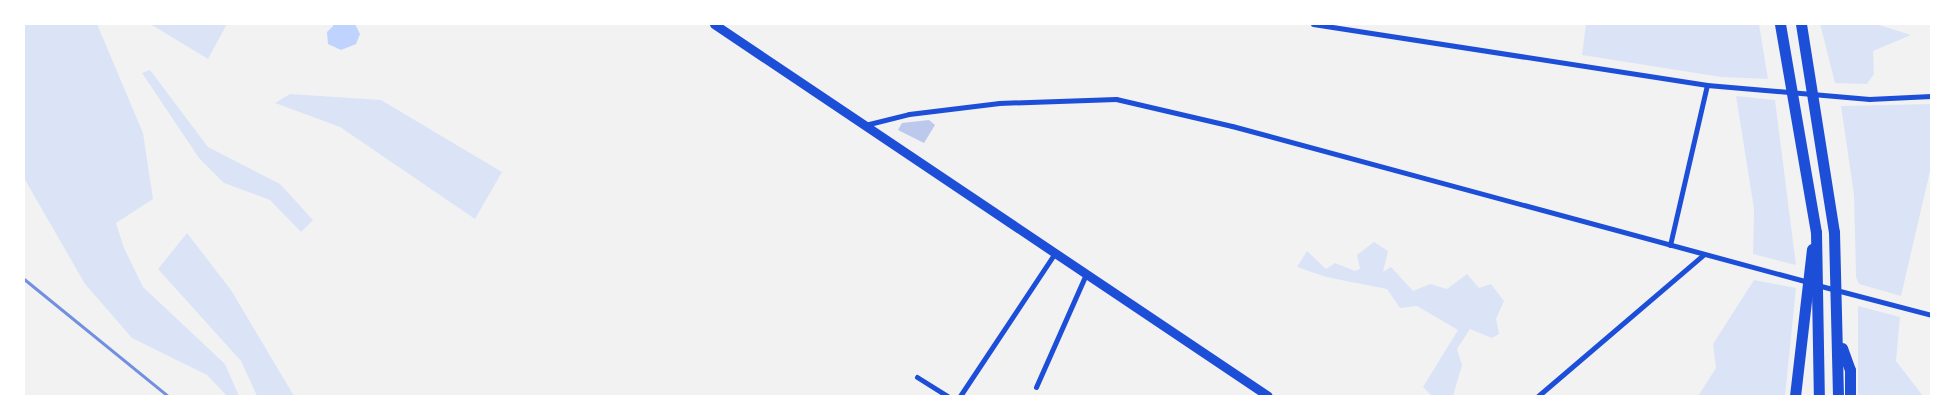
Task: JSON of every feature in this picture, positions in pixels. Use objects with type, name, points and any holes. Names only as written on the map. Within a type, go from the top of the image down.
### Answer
[{"type":"highway","points":[[1780,24],[1816,232],[1819,396]]},
{"type":"highway","points":[[1801,24],[1827,174],[1839,339],[1838,396]]},
{"type":"highway","points":[[1796,396],[1816,232]]},
{"type":"highway","points":[[1839,339],[1850,370],[1850,396]]},
{"type":"main road","points":[[714,24],[1268,396]]},
{"type":"street","points":[[1313,24],[1707,85],[1869,99],[1931,96]]},
{"type":"street","points":[[1670,245],[1707,85]]},
{"type":"street","points":[[865,125],[909,114],[999,104],[1116,99],[1232,126],[1931,315]]},
{"type":"street","points":[[960,396],[1055,253]]},
{"type":"street","points":[[1538,396],[1704,254]]},
{"type":"street","points":[[1036,387],[1086,274]]},
{"type":"street","points":[[917,377],[948,396]]},
{"type":"shaded area","points":[[24,24],[97,24],[143,133],[153,199],[116,223],[124,248],[143,287],[225,364],[239,396],[227,396],[207,375],[132,338],[85,284],[24,178]]},
{"type":"shaded area","points":[[150,24],[227,24],[208,59]]},
{"type":"shaded area","points":[[1586,24],[1759,24],[1768,79],[1721,77],[1582,55]]},
{"type":"shaded area","points":[[1820,24],[1876,24],[1911,35],[1873,51],[1874,74],[1867,84],[1835,83]]},
{"type":"shaded area","points":[[150,70],[208,147],[280,184],[313,220],[301,232],[270,200],[224,183],[199,158],[142,73]]},
{"type":"shaded area","points":[[290,94],[381,100],[502,172],[475,219],[340,127],[275,103]]},
{"type":"shaded area","points":[[1736,96],[1775,100],[1796,265],[1753,254],[1754,209]]},
{"type":"shaded area","points":[[1931,104],[1931,167],[1901,296],[1859,284],[1856,277],[1854,195],[1841,106]]},
{"type":"shaded area","points":[[187,233],[231,290],[294,396],[257,396],[241,361],[158,269]]},
{"type":"shaded area","points":[[1374,242],[1388,251],[1383,272],[1391,267],[1413,291],[1430,284],[1447,289],[1467,274],[1479,288],[1491,284],[1504,301],[1496,319],[1499,334],[1492,338],[1470,329],[1457,349],[1462,365],[1453,396],[1432,396],[1423,387],[1458,330],[1417,306],[1400,308],[1387,289],[1326,277],[1297,267],[1307,251],[1326,269],[1335,263],[1355,271],[1360,269],[1357,255]]},
{"type":"shaded area","points":[[1754,280],[1796,288],[1785,396],[1698,396],[1716,368],[1713,344]]},
{"type":"shaded area","points":[[1858,306],[1900,317],[1896,361],[1923,396],[1858,396]]},
{"type":"water","points":[[335,24],[355,24],[360,34],[356,44],[341,50],[328,44],[327,32]]},
{"type":"building","points":[[929,120],[935,125],[924,143],[898,130],[902,123]]},
{"type":"railway","points":[[24,279],[168,396]]}]
